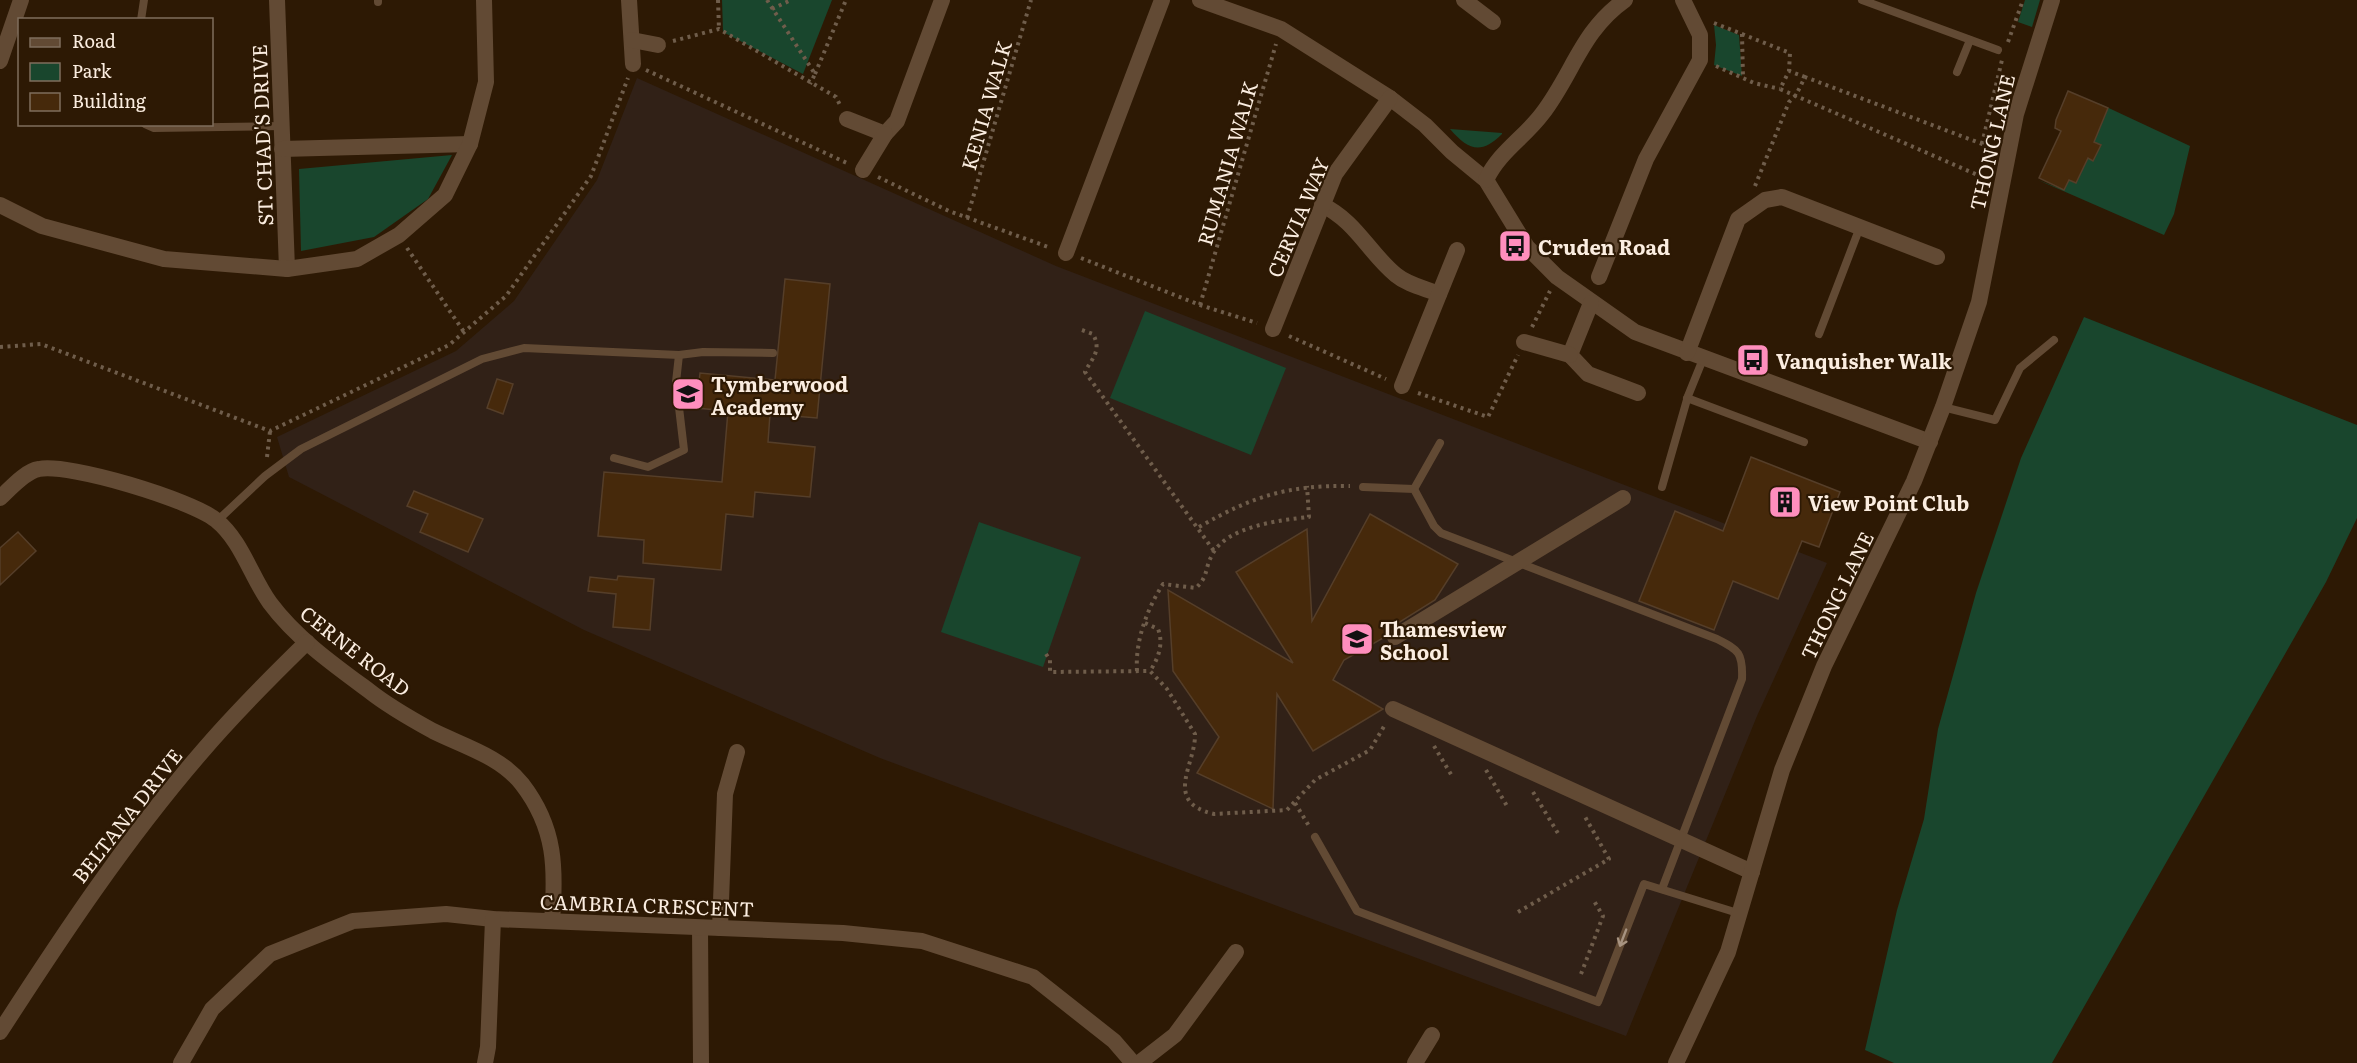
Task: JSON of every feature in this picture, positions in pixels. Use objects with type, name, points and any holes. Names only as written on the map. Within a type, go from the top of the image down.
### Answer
[{"type":"street","points":[[0,61],[21,0]]},
{"type":"street","name":"ST. CHAD'S DRIVE","points":[[277,0],[288,268]]},
{"type":"street","points":[[0,205],[42,226],[164,259],[288,268],[357,259],[399,235],[445,195],[470,144],[486,82],[484,0]]},
{"type":"street","points":[[629,0],[633,64]]},
{"type":"street","points":[[863,170],[885,134],[897,121],[942,0]]},
{"type":"street","points":[[1066,253],[1162,0]]},
{"type":"street","points":[[1200,0],[1281,29],[1390,98],[1425,124],[1486,180],[1527,247],[1557,277],[1635,332],[1930,442]]},
{"type":"street","points":[[1464,0],[1493,22]]},
{"type":"street","points":[[1486,180],[1502,153],[1543,113],[1595,27],[1625,0]]},
{"type":"street","points":[[1599,277],[1646,159],[1700,60],[1700,35],[1683,0]]},
{"type":"street","name":"THONG LANE","points":[[1676,1063],[1713,988],[1741,914],[1782,770],[1824,666],[1880,553],[1930,442],[1943,407],[1978,302],[2016,114],[2052,0]]},
{"type":"street","points":[[632,40],[658,45]]},
{"type":"street","name":"CERVIA WAY","points":[[1273,328],[1341,162],[1390,98]]},
{"type":"street","points":[[847,119],[885,134]]},
{"type":"street","points":[[282,149],[470,144]]},
{"type":"street","points":[[1687,352],[1738,219],[1765,200],[1782,197],[1937,256]]},
{"type":"street","points":[[1322,206],[1334,211],[1355,228],[1394,273],[1411,284],[1439,294]]},
{"type":"street","points":[[1402,386],[1457,250]]},
{"type":"street","points":[[1570,356],[1591,303]]},
{"type":"street","points":[[1524,342],[1570,356],[1588,374],[1638,393]]},
{"type":"street","name":"CERNE ROAD","points":[[0,498],[37,469],[64,468],[183,503],[217,521],[235,543],[283,619],[307,642],[369,691],[435,732],[496,761],[521,782],[539,810],[551,840],[556,876],[552,921]]},
{"type":"street","points":[[1395,637],[1516,561],[1623,498]]},
{"type":"street","name":"BELTANA DRIVE","points":[[0,1032],[70,925],[149,817],[200,754],[307,642]]},
{"type":"street","points":[[1393,709],[1752,872]]},
{"type":"street","points":[[720,928],[725,794],[737,752]]},
{"type":"street","name":"CAMBRIA CRESCENT","points":[[181,1063],[212,1009],[270,954],[353,921],[446,914],[493,919],[843,933],[922,941],[1032,977],[1114,1041],[1133,1063]]},
{"type":"street","points":[[484,1063],[488,1047],[493,919]]},
{"type":"street","points":[[700,928],[701,1063]]},
{"type":"street","points":[[1139,1063],[1175,1035],[1236,952]]},
{"type":"street","points":[[1415,1063],[1432,1035]]},
{"type":"lane","points":[[141,18],[144,0]]},
{"type":"lane","points":[[1862,0],[2001,51]]},
{"type":"lane","points":[[1957,72],[1970,39]]},
{"type":"lane","points":[[150,126],[154,128],[282,126]]},
{"type":"lane","points":[[1819,334],[1860,226]]},
{"type":"lane","points":[[1943,407],[1995,420],[2020,368],[2054,340]]},
{"type":"lane","points":[[217,521],[265,476],[301,449],[482,358],[524,348],[679,355],[703,352],[772,353]]},
{"type":"lane","points":[[614,458],[648,467],[684,450],[676,382],[679,355]]},
{"type":"lane","points":[[1662,488],[1687,398],[1703,359]]},
{"type":"lane","points":[[1687,398],[1804,442]]},
{"type":"lane","points":[[1413,489],[1440,443]]},
{"type":"lane","points":[[1363,487],[1413,489]]},
{"type":"lane","points":[[1413,489],[1438,531],[1717,639],[1739,653],[1743,663],[1742,679],[1683,839],[1662,889]]},
{"type":"lane","points":[[1315,837],[1358,911],[1479,959],[1598,1002],[1644,884],[1741,914]]},
{"type":"path","points":[[718,0],[719,30]]},
{"type":"path","points":[[767,0],[815,74]]},
{"type":"path","points":[[772,9],[791,0]]},
{"type":"path","points":[[810,84],[846,0]]},
{"type":"path","name":"KENIA WALK","points":[[967,218],[1031,0]]},
{"type":"path","points":[[2007,45],[2023,0]]},
{"type":"path","points":[[1708,24],[1713,23],[1790,53],[1789,71],[1780,89]]},
{"type":"path","name":"RUMANIA WALK","points":[[1200,304],[1281,29]]},
{"type":"path","points":[[658,45],[719,30],[836,97],[847,119]]},
{"type":"path","points":[[1742,34],[1743,78]]},
{"type":"path","points":[[1982,144],[2001,51]]},
{"type":"path","points":[[1700,60],[1743,78],[1796,95],[2002,186]]},
{"type":"path","points":[[0,347],[41,344],[270,431],[449,345],[507,296],[591,176],[633,64],[967,218],[1200,304],[1273,328],[1402,386],[1488,417],[1557,277]]},
{"type":"path","points":[[1789,71],[2008,154]]},
{"type":"path","points":[[1744,214],[1789,102],[1796,95],[1804,77]]},
{"type":"path","points":[[399,235],[464,332]]},
{"type":"path","points":[[1082,330],[1093,334],[1097,346],[1095,357],[1085,372],[1199,527],[1214,551]]},
{"type":"path","points":[[265,476],[270,431]]},
{"type":"path","points":[[1199,527],[1258,498],[1307,486],[1363,487]]},
{"type":"path","points":[[1137,671],[1138,648],[1145,623],[1152,602],[1163,584],[1196,588],[1207,577],[1214,551],[1228,539],[1245,530],[1284,520],[1309,518],[1307,486]]},
{"type":"path","points":[[1145,623],[1158,629],[1160,635],[1159,656],[1150,671]]},
{"type":"path","points":[[1046,654],[1050,660],[1050,672],[1150,671],[1167,689],[1195,734],[1184,779],[1188,797],[1194,806],[1214,814],[1287,810],[1315,780],[1370,750],[1393,709]]},
{"type":"path","points":[[1472,745],[1507,806]]},
{"type":"path","points":[[1517,766],[1559,835]]},
{"type":"path","points":[[1518,912],[1609,859],[1570,789]]},
{"type":"path","points":[[1295,802],[1315,837]]},
{"type":"path","points":[[1581,974],[1603,916],[1594,901]]},
{"type":"shaded area","name":"Thamesview School","points":[[637,78],[1056,266],[1827,563],[1757,716],[1626,1036],[880,758],[584,630],[289,477],[277,437],[456,351],[514,301],[597,180]]},
{"type":"green space","points":[[722,0],[832,0],[803,74],[723,32]]},
{"type":"green space","points":[[2025,0],[2040,0],[2032,27],[2018,22]]},
{"type":"green space","points":[[1714,25],[1739,35],[1742,76],[1714,65],[1716,45]]},
{"type":"green space","points":[[2098,103],[2190,146],[2174,214],[2164,235],[2038,180],[2064,190],[2069,180],[2076,183],[2088,158],[2093,160],[2082,147],[2100,128],[2106,113],[2096,109]]},
{"type":"green space","points":[[1450,129],[1502,134],[1488,145],[1475,147],[1463,142]]},
{"type":"green space","points":[[452,155],[428,199],[374,237],[301,251],[299,169]]},
{"type":"green space","points":[[1145,311],[1286,368],[1251,455],[1110,398]]},
{"type":"green space","points":[[2084,317],[2357,425],[2357,518],[2326,582],[2052,1063],[1894,1063],[1865,1050],[1897,910],[1924,819],[1938,729],[1976,593],[2021,458]]},
{"type":"green space","points":[[979,522],[1081,557],[1043,667],[941,632]]},
{"type":"building","points":[[2068,91],[2108,108],[2094,142],[2101,145],[2093,161],[2088,158],[2076,183],[2069,180],[2064,190],[2039,178],[2061,131],[2055,128],[2056,120]]},
{"type":"building","points":[[785,279],[830,284],[817,418],[770,414],[768,442],[815,447],[810,497],[755,492],[753,517],[726,514],[721,570],[643,563],[644,540],[598,536],[604,472],[722,482],[728,411],[696,408],[700,373],[775,380]]},
{"type":"building","points":[[497,379],[513,384],[503,414],[487,408]]},
{"type":"building","points":[[1751,457],[1840,492],[1819,547],[1802,541],[1778,599],[1733,581],[1714,630],[1639,601],[1675,511],[1723,531]]},
{"type":"building","points":[[414,491],[483,519],[468,552],[420,532],[428,514],[407,506]]},
{"type":"building","points":[[1370,514],[1458,564],[1435,600],[1390,628],[1385,637],[1344,660],[1333,680],[1383,709],[1313,751],[1277,694],[1273,809],[1197,773],[1219,737],[1173,671],[1168,590],[1293,663],[1236,572],[1307,529],[1312,621]]},
{"type":"building","points":[[18,532],[36,551],[0,585],[0,548]]},
{"type":"building","points":[[618,576],[654,579],[650,630],[613,627],[616,594],[588,591],[590,577],[617,580]]},
{"type":"place","name":"Cruden Road","points":[[1515,246]]},
{"type":"place","name":"Vanquisher Walk","points":[[1753,360]]},
{"type":"place","name":"Tymberwood Academy","points":[[688,394]]},
{"type":"place","name":"View Point Club","points":[[1785,502]]},
{"type":"place","name":"Thamesview School","points":[[1357,639]]}]
